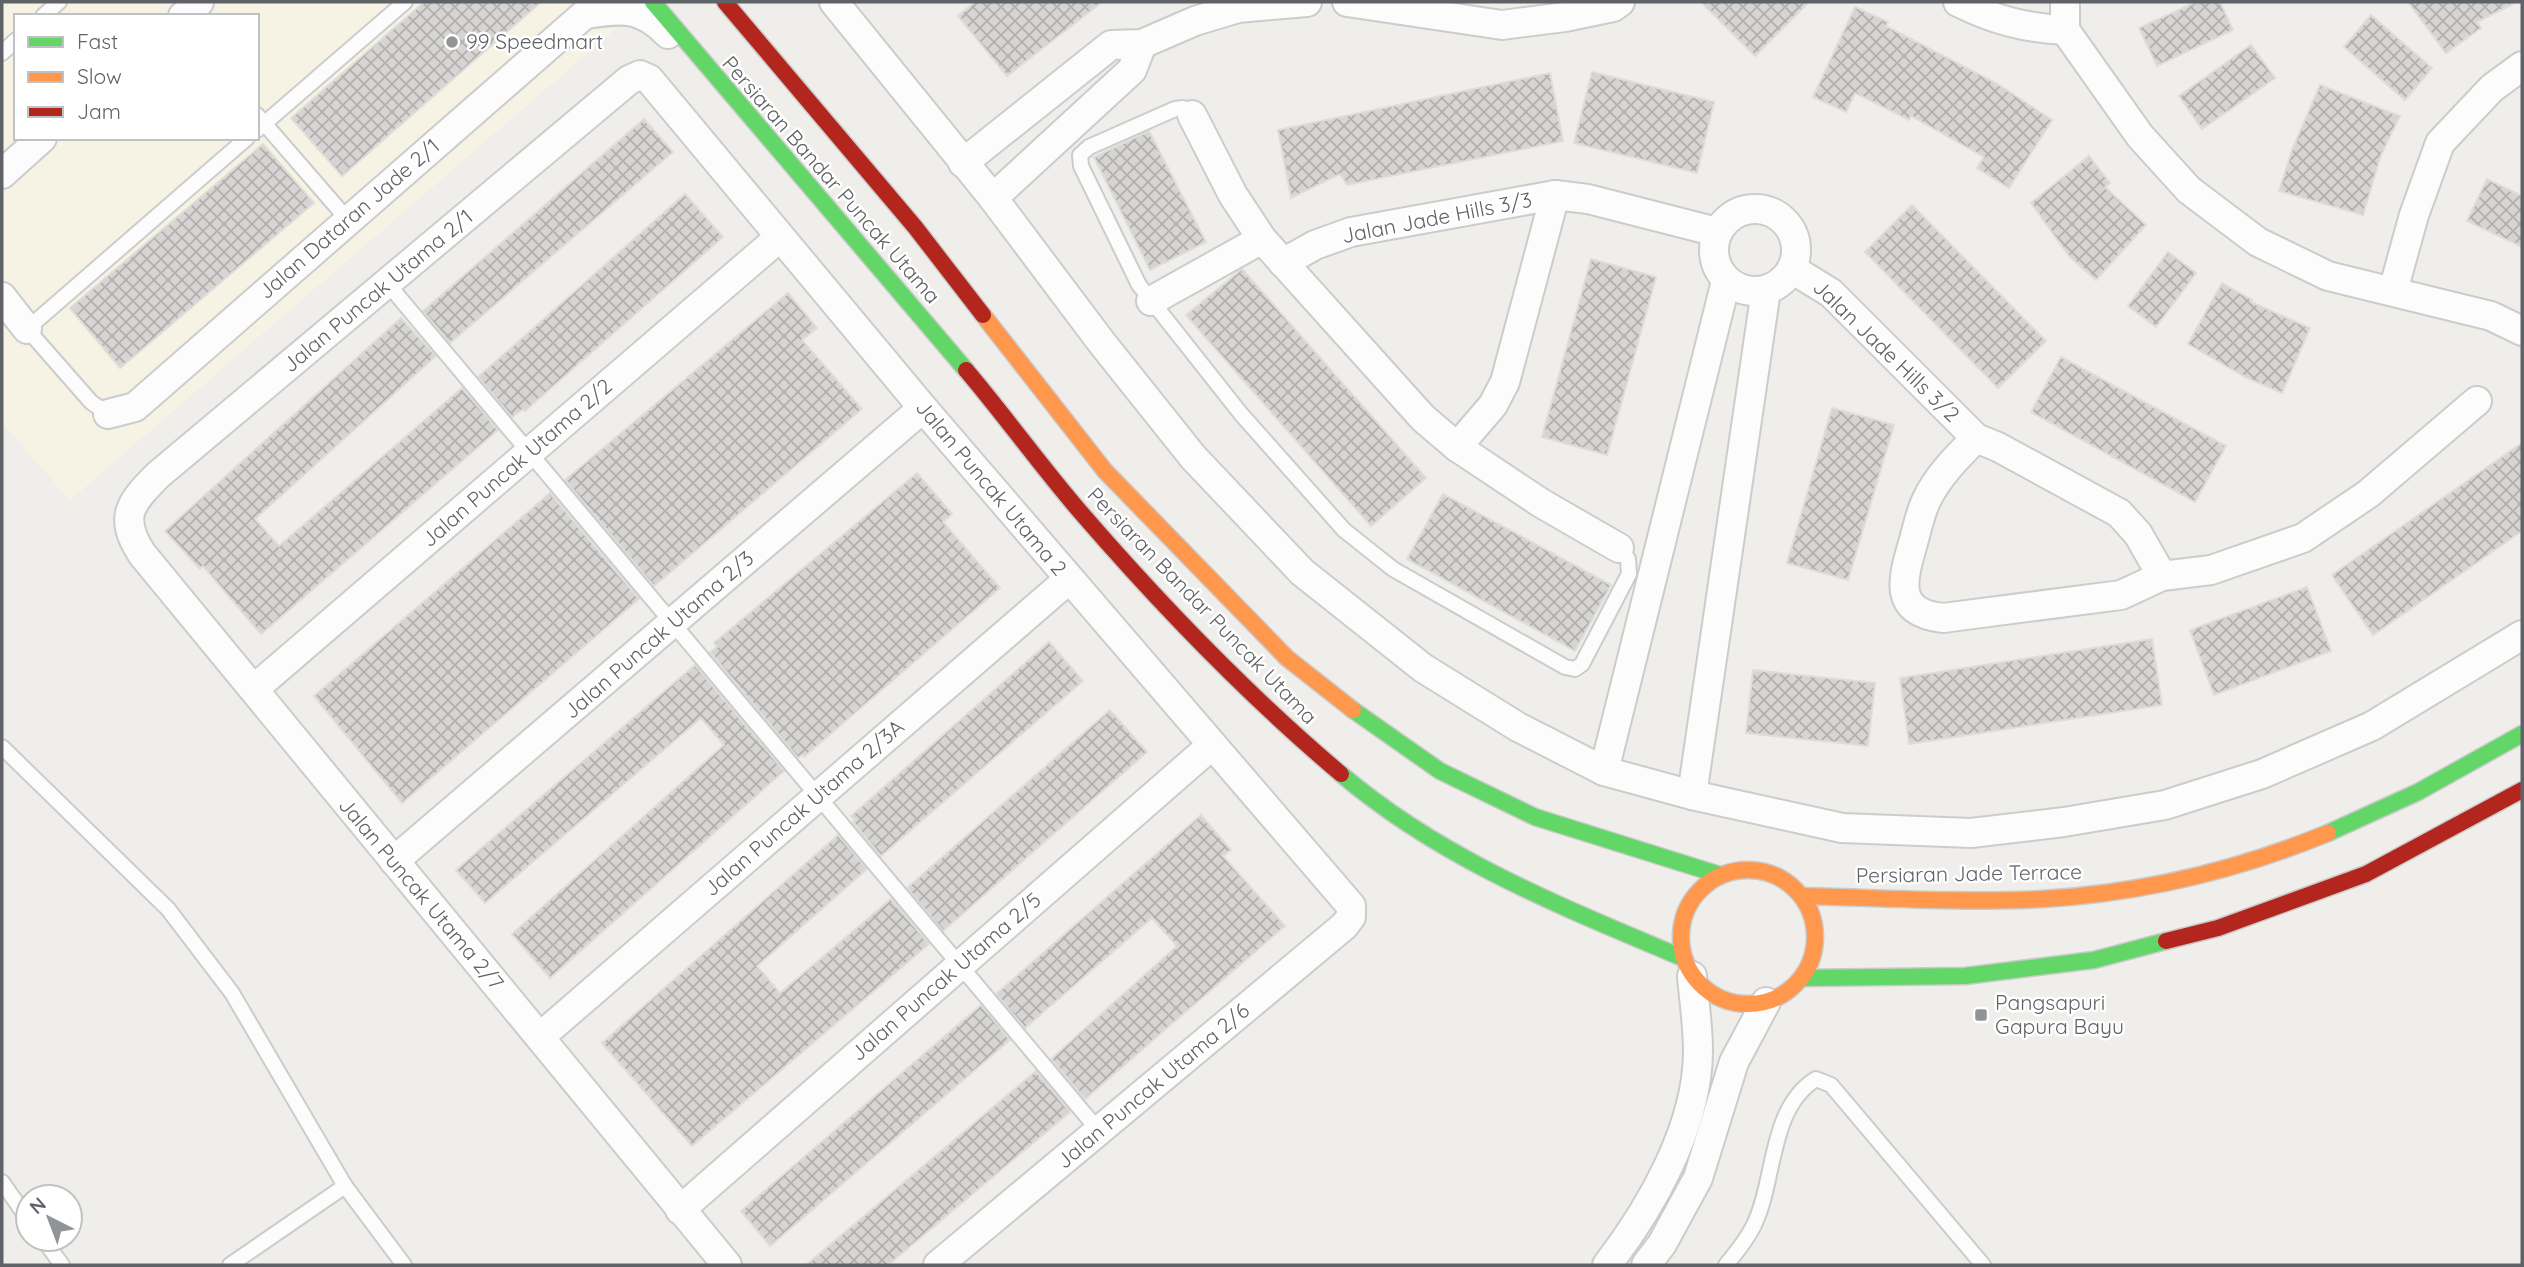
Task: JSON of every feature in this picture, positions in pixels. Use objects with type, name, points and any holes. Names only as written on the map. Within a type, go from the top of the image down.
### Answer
[{"type":"street","points":[[185,14],[199,2]]},
{"type":"street","name":"Persiaran Bandar Puncak Utama","points":[[653,2],[721,87],[806,181],[967,370],[1068,498],[1204,643],[1346,780],[1408,826],[1503,880],[1688,967]]},
{"type":"street","name":"Persiaran Bandar Puncak Utama","points":[[724,2],[915,227],[1105,471],[1192,564],[1287,658],[1383,734],[1440,771],[1535,817],[1720,875]]},
{"type":"street","points":[[834,2],[993,198],[1102,343],[1193,457],[1302,572],[1423,668],[1518,727],[1604,771],[1692,795],[1842,828],[1970,833],[2064,822],[2165,805],[2262,774],[2372,726],[2522,635]]},
{"type":"street","points":[[963,163],[1111,45],[1142,44],[1195,21],[1238,8],[1307,2]]},
{"type":"street","points":[[1347,2],[1502,25],[1565,17],[1613,7],[1620,2]]},
{"type":"street","points":[[1958,2],[2002,22],[2032,29],[2065,30]]},
{"type":"street","points":[[2065,2],[2065,30],[2140,136],[2189,190],[2258,243],[2328,276],[2491,316],[2522,331]]},
{"type":"street","points":[[582,6],[627,8],[655,21],[721,87]]},
{"type":"street","name":"Jalan Dataran Jade 2/1","points":[[108,414],[135,407],[348,220],[582,6]]},
{"type":"street","points":[[993,198],[1132,70],[1142,44]]},
{"type":"street","points":[[2393,292],[2414,215],[2440,143],[2492,88],[2522,66]]},
{"type":"street","name":"Jalan Puncak Utama 2","points":[[640,75],[649,79],[1068,580],[1347,898]]},
{"type":"street","name":"Jalan Puncak Utama 2/1","points":[[128,517],[137,496],[158,475],[629,80],[640,75]]},
{"type":"street","points":[[1192,115],[1233,195],[1262,239],[1423,418],[1457,447],[1541,503],[1619,548]]},
{"type":"street","points":[[5,164],[40,140]]},
{"type":"street","name":"Jalan Jade Hills 3/3","points":[[1283,263],[1315,245],[1351,232],[1555,195],[1588,199],[1717,232]]},
{"type":"street","name":"Jalan Jade Hills 3/3","points":[[1457,447],[1493,405],[1505,382],[1555,195]]},
{"type":"street","points":[[1747,209],[1773,213],[1784,220],[1796,243],[1792,269],[1785,278],[1766,290],[1752,292],[1726,281],[1714,258],[1717,232],[1735,213],[1747,209]]},
{"type":"street","name":"Jalan Puncak Utama 2/2","points":[[254,690],[779,237]]},
{"type":"street","points":[[1151,301],[1262,239]]},
{"type":"street","name":"Jalan Jade Hills 3/2","points":[[1792,269],[1831,293],[1976,439],[1998,447],[2119,513],[2138,534],[2162,576]]},
{"type":"street","points":[[1604,771],[1726,281]]},
{"type":"street","points":[[1692,795],[1766,290]]},
{"type":"street","points":[[2,297],[27,328]]},
{"type":"street","name":"Jalan Jade Hills 3/2","points":[[1976,439],[1952,462],[1926,502],[1909,558],[1903,590],[1910,606],[1924,616],[1943,618],[2121,595],[2162,576],[2211,570],[2303,538],[2368,494],[2477,401]]},
{"type":"street","name":"Jalan Puncak Utama 2/3","points":[[394,861],[923,408]]},
{"type":"street","name":"Jalan Puncak Utama 2/7","points":[[128,517],[131,536],[142,554],[727,1265]]},
{"type":"street","name":"Jalan Puncak Utama 2/3A","points":[[540,1037],[1068,580]]},
{"type":"street","name":"Persiaran Jade Terrace","points":[[1803,897],[1956,899],[2078,896],[2207,875],[2341,830],[2487,756],[2522,734]]},
{"type":"street","name":"Jalan Puncak Utama 2/5","points":[[680,1210],[1212,745]]},
{"type":"street","points":[[1802,978],[1965,976],[2094,960],[2206,932],[2366,874],[2522,790]]},
{"type":"street","points":[[1607,1265],[1637,1227],[1669,1165],[1690,1105],[1698,1053],[1688,967],[1680,940],[1682,921],[1689,903],[1704,885],[1720,875],[1742,869],[1766,871],[1787,881],[1803,897],[1813,916],[1816,937],[1812,959],[1802,978],[1786,993],[1766,1002],[1744,1004],[1723,1000],[1706,990],[1688,967]]},
{"type":"street","name":"Jalan Puncak Utama 2/6","points":[[938,1265],[1344,926],[1352,917],[1347,898]]},
{"type":"street","points":[[1646,1265],[1662,1244],[1698,1178],[1734,1062],[1766,1002]]},
{"type":"lane","points":[[45,14],[59,2]]},
{"type":"lane","points":[[348,220],[260,123],[405,2]]},
{"type":"lane","points":[[1192,115],[1184,108],[1175,109],[1089,147],[1080,155],[1082,166],[1123,255],[1151,301],[1241,414],[1358,543],[1393,569],[1565,667],[1575,669],[1582,664],[1629,573],[1628,559],[1619,548]]},
{"type":"lane","points":[[108,414],[91,402],[27,328],[245,140]]},
{"type":"lane","points":[[387,283],[1099,1131]]},
{"type":"lane","points":[[2,747],[169,909],[232,993],[345,1186],[404,1265]]},
{"type":"lane","points":[[1726,1265],[1754,1225],[1789,1104],[1804,1086],[1816,1079],[1831,1085],[1983,1265]]},
{"type":"lane","points":[[2,1182],[14,1199]]},
{"type":"lane","points":[[230,1265],[345,1186]]},
{"type":"shaded area","points":[[2,2],[600,2],[620,25],[70,500],[2,423]]},
{"type":"building","points":[[424,2],[541,2],[342,176],[291,118]]},
{"type":"building","points":[[975,2],[1102,2],[1007,76],[958,16]]},
{"type":"building","points":[[1701,2],[1809,2],[1755,56]]},
{"type":"building","points":[[2196,2],[2220,2],[2233,30],[2157,66],[2139,28]]},
{"type":"building","points":[[2408,2],[2517,2],[2477,22],[2481,28],[2446,53]]},
{"type":"building","points":[[1855,7],[1888,22],[1886,26],[1996,83],[2052,120],[2009,188],[1977,168],[1984,157],[1911,116],[1909,120],[1855,93],[1846,112],[1813,97]]},
{"type":"building","points":[[2371,15],[2432,68],[2405,100],[2344,47]]},
{"type":"building","points":[[2251,45],[2275,78],[2202,129],[2179,96]]},
{"type":"building","points":[[1592,72],[1714,102],[1697,173],[1574,143]]},
{"type":"building","points":[[1550,73],[1563,141],[1347,185],[1340,174],[1291,198],[1278,130]]},
{"type":"building","points":[[2320,85],[2400,116],[2381,155],[2363,215],[2279,191],[2292,150]]},
{"type":"building","points":[[644,119],[673,152],[450,343],[423,311]]},
{"type":"building","points":[[1149,131],[1206,242],[1150,270],[1094,157]]},
{"type":"building","points":[[263,144],[314,203],[120,368],[70,308]]},
{"type":"building","points":[[2089,156],[2110,183],[2105,187],[2146,225],[2096,280],[2069,256],[2031,203]]},
{"type":"building","points":[[2487,179],[2522,196],[2522,247],[2467,221]]},
{"type":"building","points":[[685,194],[723,237],[525,411],[523,409],[512,417],[478,377]]},
{"type":"building","points":[[1912,205],[2046,341],[1998,388],[1865,252]]},
{"type":"building","points":[[2168,252],[2196,273],[2156,327],[2128,306]]},
{"type":"building","points":[[1591,259],[1656,277],[1607,455],[1542,437]]},
{"type":"building","points":[[1242,269],[1426,478],[1371,526],[1186,315]]},
{"type":"building","points":[[2222,283],[2252,300],[2251,302],[2310,328],[2282,393],[2247,378],[2188,344]]},
{"type":"building","points":[[788,293],[817,328],[802,340],[862,409],[654,586],[565,480]]},
{"type":"building","points":[[401,318],[436,356],[255,519],[279,546],[462,388],[498,430],[261,634],[203,566],[200,569],[165,531]]},
{"type":"building","points":[[2061,357],[2226,446],[2195,502],[2031,412]]},
{"type":"building","points":[[1832,408],[1894,425],[1848,580],[1787,563]]},
{"type":"building","points":[[2522,443],[2522,531],[2373,635],[2332,575]]},
{"type":"building","points":[[917,473],[952,514],[943,522],[1000,588],[804,757],[802,755],[798,758],[710,652],[717,647],[714,643]]},
{"type":"building","points":[[550,493],[639,599],[402,803],[314,696]]},
{"type":"building","points":[[1443,494],[1611,585],[1575,651],[1407,559]]},
{"type":"building","points":[[2307,587],[2331,651],[2214,695],[2190,630]]},
{"type":"building","points":[[2152,639],[2162,705],[1909,744],[1900,678]]},
{"type":"building","points":[[1049,642],[1083,681],[881,856],[851,816]]},
{"type":"building","points":[[695,665],[784,771],[550,978],[512,934],[724,745],[701,718],[485,903],[456,870]]},
{"type":"building","points":[[1753,670],[1875,683],[1868,746],[1746,733]]},
{"type":"building","points":[[1110,710],[1147,752],[943,931],[907,888]]},
{"type":"building","points":[[1201,815],[1231,850],[1223,856],[1285,926],[1085,1099],[1051,1059],[1177,946],[1152,918],[1025,1028],[996,994]]},
{"type":"building","points":[[838,835],[867,869],[757,966],[780,993],[891,899],[929,944],[692,1146],[602,1043]]},
{"type":"building","points":[[981,1005],[1010,1040],[770,1246],[741,1211]]},
{"type":"building","points":[[1036,1071],[1070,1112],[888,1265],[806,1265]]},
{"type":"traffic: fast","points":[[653,2],[966,370]]},
{"type":"traffic: fast","points":[[1353,710],[1440,771],[1535,817],[1720,875]]},
{"type":"traffic: fast","points":[[2328,833],[2418,792],[2522,734]]},
{"type":"traffic: fast","points":[[1341,774],[1380,805],[1462,857],[1549,900],[1683,958]]},
{"type":"traffic: fast","points":[[1802,978],[1965,976],[2094,960],[2166,941]]},
{"type":"traffic: slow","points":[[983,315],[1105,471],[1287,658],[1353,710]]},
{"type":"traffic: slow","points":[[1803,896],[1923,900],[2080,896],[2153,885],[2224,869],[2328,833]]},
{"type":"traffic: slow","points":[[1748,870],[1774,875],[1796,889],[1810,911],[1815,937],[1810,963],[1796,985],[1774,999],[1748,1004],[1722,999],[1700,985],[1686,963],[1681,937],[1686,911],[1700,889],[1722,875],[1748,870]]},
{"type":"traffic: jam","points":[[725,2],[915,227],[983,315]]},
{"type":"traffic: jam","points":[[966,370],[1068,497],[1143,583],[1240,682],[1341,774]]},
{"type":"traffic: jam","points":[[2166,941],[2218,928],[2366,874],[2522,790]]},
{"type":"place","name":"99 Speedmart","points":[[452,42]]},
{"type":"place","name":"Pangsapuri Gapura Bayu","points":[[1981,1015]]}]
